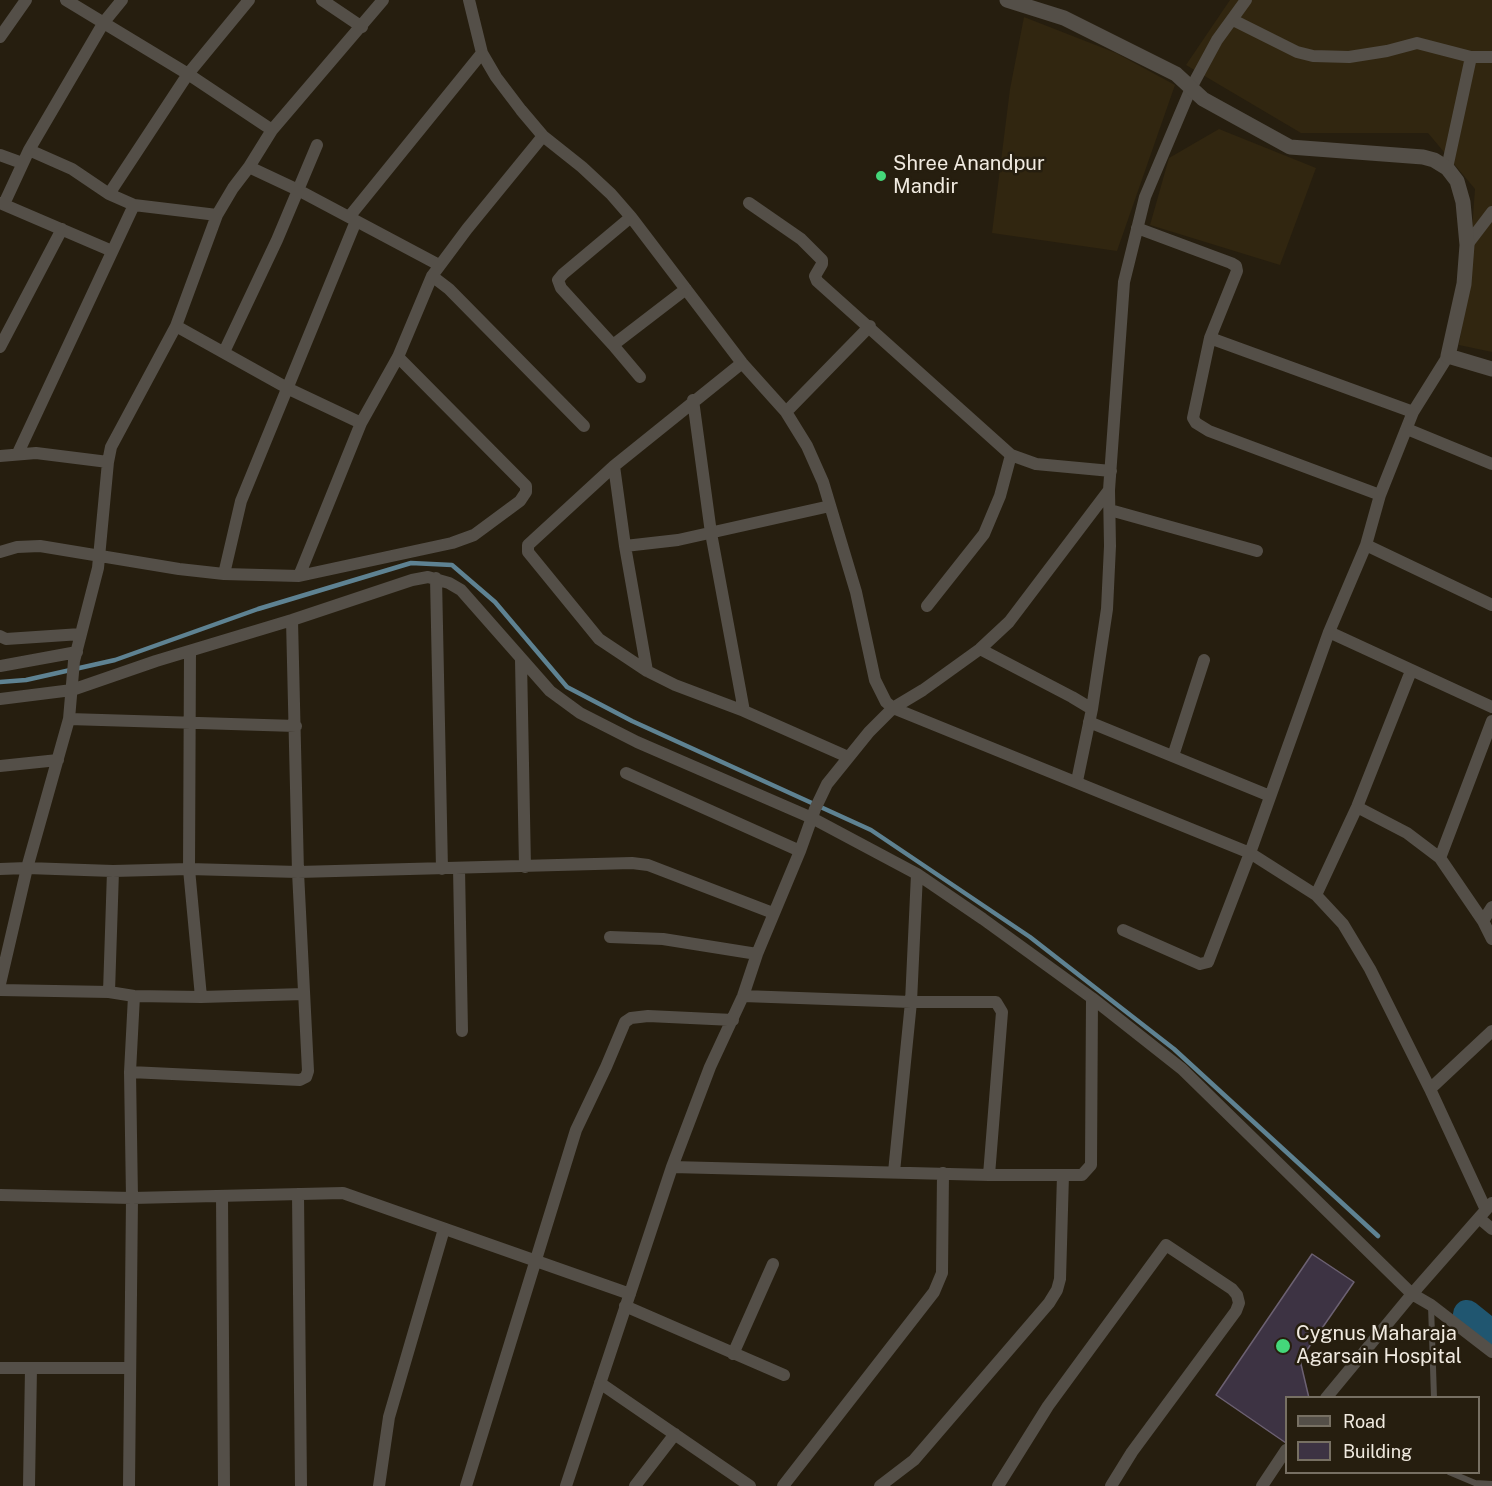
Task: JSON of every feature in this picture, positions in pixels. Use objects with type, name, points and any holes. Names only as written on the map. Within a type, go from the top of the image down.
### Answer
[{"type":"street","points":[[0,37],[26,0]]},
{"type":"street","points":[[66,0],[188,74],[272,130]]},
{"type":"street","points":[[112,251],[2,204],[29,150],[105,22],[122,0]]},
{"type":"street","points":[[109,194],[188,74],[249,0]]},
{"type":"street","points":[[322,0],[362,27]]},
{"type":"street","points":[[0,984],[27,868],[69,719],[75,656],[96,582],[108,462],[116,435],[176,326],[217,215],[233,188],[272,130],[383,0]]},
{"type":"street","points":[[469,0],[482,53],[496,77],[543,136],[612,194],[742,363],[786,412],[807,446],[823,482],[856,592],[879,692],[893,708],[1250,853],[1316,895],[1343,924],[1370,969],[1430,1089],[1492,1228]]},
{"type":"street","points":[[1007,0],[1064,18],[1176,74],[1203,99],[1290,147],[1423,157],[1434,160],[1447,168],[1457,181],[1463,202],[1467,245],[1464,284],[1448,356],[1413,412],[1380,495],[1366,545],[1329,632],[1250,853],[1206,964],[1200,964],[1123,930]]},
{"type":"street","points":[[1077,782],[1092,709],[1107,609],[1110,546],[1108,490],[1124,282],[1145,197],[1191,88],[1217,40],[1246,0]]},
{"type":"street","points":[[1233,20],[1297,52],[1313,56],[1349,57],[1417,43],[1471,57],[1492,57]]},
{"type":"street","points":[[224,574],[241,501],[289,389],[352,219],[482,53]]},
{"type":"street","points":[[1447,168],[1471,57]]},
{"type":"street","points":[[299,576],[361,423],[398,357],[432,276],[543,136]]},
{"type":"street","points":[[224,352],[277,240],[317,146]]},
{"type":"street","points":[[29,150],[72,169],[109,194],[134,205],[217,215]]},
{"type":"street","points":[[0,155],[22,164]]},
{"type":"street","points":[[249,167],[298,190],[439,265]]},
{"type":"street","points":[[749,203],[801,239],[822,262],[815,276],[817,280],[1011,455],[1036,465],[1111,471]]},
{"type":"street","points":[[18,453],[134,205]]},
{"type":"street","points":[[1467,245],[1492,213]]},
{"type":"street","points":[[631,217],[558,280],[561,288],[640,377]]},
{"type":"street","points":[[1137,228],[1236,266],[1237,276],[1210,338],[1193,418],[1196,423],[1209,431],[1380,495]]},
{"type":"street","points":[[0,347],[62,229]]},
{"type":"street","points":[[432,276],[449,289],[584,426]]},
{"type":"street","points":[[613,345],[686,289]]},
{"type":"street","points":[[176,326],[289,389],[361,423]]},
{"type":"street","points":[[786,412],[870,326]]},
{"type":"street","points":[[1210,338],[1413,412]]},
{"type":"street","points":[[1448,356],[1492,369]]},
{"type":"street","points":[[0,552],[17,547],[40,546],[99,557],[224,574],[299,576],[461,541],[474,535],[524,497],[526,486],[398,357]]},
{"type":"street","points":[[742,363],[693,400],[614,466],[528,545],[528,552],[599,639],[646,670],[675,685],[744,711],[848,757]]},
{"type":"street","points":[[693,400],[711,533],[744,711]]},
{"type":"street","points":[[1407,429],[1492,464]]},
{"type":"street","points":[[0,456],[36,453],[108,462]]},
{"type":"street","points":[[927,606],[984,534],[1000,496],[1011,455]]},
{"type":"street","points":[[614,466],[646,670]]},
{"type":"street","points":[[566,1486],[672,1167],[710,1067],[743,996],[773,913],[827,784],[869,732],[893,708],[923,690],[980,649],[1009,622],[1108,490]]},
{"type":"street","points":[[625,546],[678,540],[830,506]]},
{"type":"street","points":[[1110,510],[1257,550]]},
{"type":"street","points":[[1366,545],[1492,604]]},
{"type":"street","points":[[436,578],[442,869]]},
{"type":"street","points":[[0,699],[72,685],[292,620],[412,580],[436,578],[460,590],[550,691],[580,713],[686,764],[813,813],[917,874],[1092,998],[1182,1069],[1412,1294],[1431,1305],[1492,1352]]},
{"type":"street","points":[[130,1072],[300,1080],[306,1077],[308,1071],[298,872],[292,620]]},
{"type":"street","points":[[1329,632],[1492,707]]},
{"type":"street","points":[[0,636],[6,639],[81,634]]},
{"type":"street","points":[[980,649],[1092,709]]},
{"type":"street","points":[[190,651],[189,869],[201,997]]},
{"type":"street","points":[[0,666],[75,656]]},
{"type":"street","points":[[521,660],[525,867]]},
{"type":"street","points":[[1173,756],[1204,660]]},
{"type":"street","points":[[1316,895],[1357,807],[1411,671]]},
{"type":"street","points":[[69,719],[296,726]]},
{"type":"street","points":[[1440,858],[1492,721]]},
{"type":"street","points":[[1089,722],[1270,796]]},
{"type":"street","points":[[0,766],[58,760]]},
{"type":"street","points":[[626,773],[800,851]]},
{"type":"street","points":[[1357,807],[1407,833],[1440,858],[1483,921],[1492,939]]},
{"type":"street","points":[[0,869],[113,871],[189,869],[298,872],[632,863],[648,865],[773,913]]},
{"type":"street","points":[[459,868],[462,1031]]},
{"type":"street","points":[[109,992],[113,871]]},
{"type":"street","points":[[894,1172],[910,1002],[917,874]]},
{"type":"street","points":[[1483,921],[1492,907]]},
{"type":"street","points":[[610,937],[663,939],[757,954]]},
{"type":"street","points":[[0,990],[201,997],[304,994]]},
{"type":"street","points":[[129,1486],[132,1198],[130,1072],[134,996]]},
{"type":"street","points":[[743,996],[910,1002],[996,1002],[1001,1007],[989,1175]]},
{"type":"street","points":[[672,1167],[989,1175],[1082,1175],[1091,1165],[1092,998]]},
{"type":"street","points":[[466,1486],[576,1130],[625,1022],[631,1018],[648,1016],[733,1020]]},
{"type":"street","points":[[1430,1089],[1492,1031]]},
{"type":"street","points":[[783,1486],[934,1292],[942,1273],[943,1173]]},
{"type":"street","points":[[880,1486],[914,1460],[1049,1303],[1057,1290],[1060,1279],[1063,1175]]},
{"type":"street","points":[[0,1195],[132,1198],[343,1193],[630,1294]]},
{"type":"street","points":[[298,1194],[301,1486]]},
{"type":"street","points":[[222,1196],[224,1486]]},
{"type":"street","points":[[1328,1396],[1412,1294],[1486,1211]]},
{"type":"street","points":[[379,1486],[389,1417],[444,1229]]},
{"type":"street","points":[[998,1486],[1048,1406],[1166,1245],[1232,1289],[1238,1295],[1239,1303],[1236,1311],[1132,1452],[1111,1486]]},
{"type":"street","points":[[733,1353],[773,1264]]},
{"type":"street","points":[[626,1306],[784,1376]]},
{"type":"street","points":[[0,1368],[130,1368]]},
{"type":"street","points":[[29,1486],[31,1368]]},
{"type":"street","points":[[600,1383],[750,1486]]},
{"type":"street","points":[[635,1486],[675,1434]]},
{"type":"street","points":[[1262,1486],[1285,1453]]},
{"type":"lane","points":[[1431,1305],[1434,1396]]},
{"type":"lane","points":[[1452,1474],[1475,1483],[1492,1484]]},
{"type":"shaded area","points":[[1230,0],[1492,0],[1492,352],[1459,345],[1468,284],[1475,189],[1428,133],[1301,133],[1186,65]]},
{"type":"shaded area","points":[[1024,17],[1116,53],[1175,85],[1117,251],[992,233],[1010,89]]},
{"type":"shaded area","points":[[1219,129],[1316,168],[1280,265],[1150,225],[1169,158]]},
{"type":"building","points":[[1312,1254],[1354,1282],[1300,1360],[1309,1396],[1285,1396],[1285,1442],[1216,1395]]},
{"type":"waterway","points":[[0,682],[26,680],[115,660],[258,609],[411,563],[452,565],[495,602],[567,687],[632,721],[871,830],[1030,937],[1174,1049],[1378,1236]]},
{"type":"waterway","points":[[1467,1314],[1492,1334]]},
{"type":"place","name":"Shree Anandpur Mandir","points":[[881,176]]},
{"type":"place","name":"Cygnus Maharaja Agarsain Hospital","points":[[1283,1346]]}]
